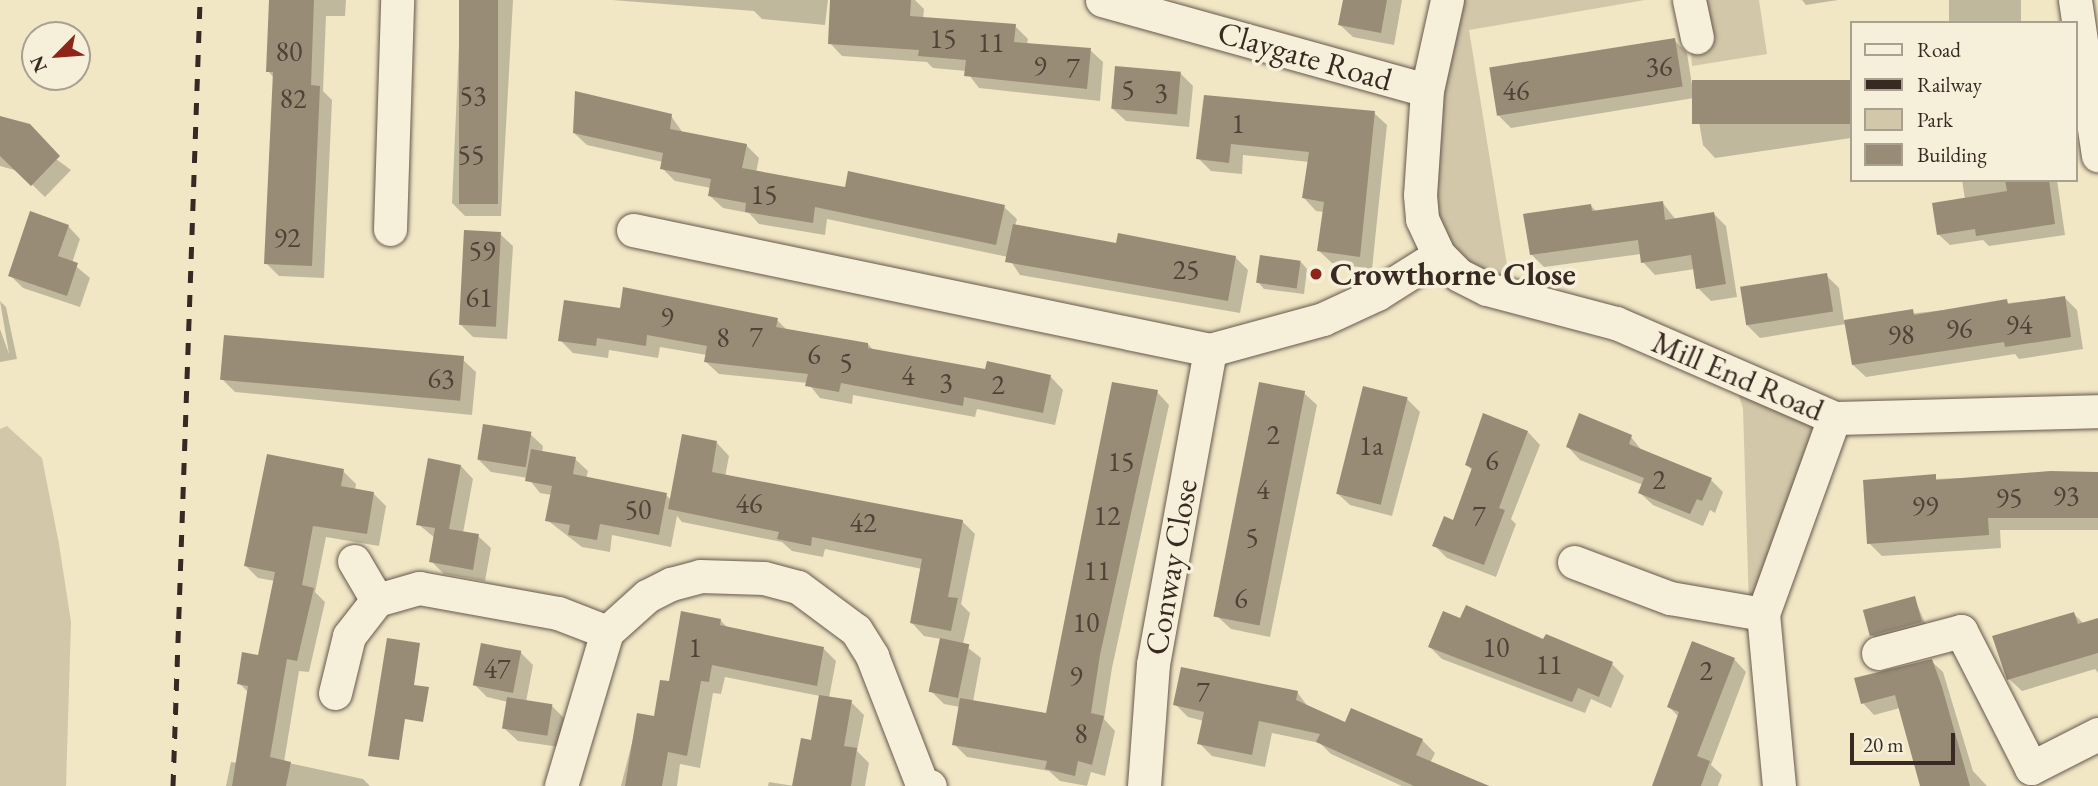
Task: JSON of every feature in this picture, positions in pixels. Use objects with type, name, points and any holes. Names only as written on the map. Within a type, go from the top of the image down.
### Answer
[{"type":"street","points":[[390,229],[397,0]]},
{"type":"street","name":"Claygate Road","points":[[1102,0],[1427,90]]},
{"type":"street","points":[[633,230],[1210,351],[1323,319],[1377,294],[1438,255],[1421,206],[1427,90],[1447,0]]},
{"type":"street","points":[[1689,0],[1697,37]]},
{"type":"street","points":[[2075,0],[2098,155]]},
{"type":"street","name":"Mill End Road","points":[[1438,255],[1459,275],[1487,289],[1616,323],[1834,418],[2098,411]]},
{"type":"street","name":"Conway Close","points":[[1144,786],[1153,664],[1210,351]]},
{"type":"street","points":[[1779,786],[1763,614],[1834,418]]},
{"type":"street","points":[[354,561],[377,600]]},
{"type":"street","points":[[1574,562],[1670,598],[1763,614]]},
{"type":"street","points":[[561,786],[607,632],[647,596],[700,576],[732,574],[798,587],[856,630],[872,656],[924,785]]},
{"type":"street","points":[[335,693],[349,636],[377,600],[419,588],[558,613],[607,632]]},
{"type":"street","points":[[1878,653],[1961,631],[2031,768],[2098,734]]},
{"type":"green space","points":[[1452,0],[1645,0],[1469,30],[1512,296],[1441,257],[1421,206]]},
{"type":"green space","points":[[1688,0],[1759,0],[1767,54],[1692,66]]},
{"type":"green space","points":[[1734,382],[1822,423],[1749,607],[1743,408]]},
{"type":"green space","points":[[7,426],[42,458],[59,544],[71,622],[66,786],[0,786],[0,429]]},
{"type":"building","points":[[269,0],[314,0],[311,85],[320,86],[312,266],[264,264],[273,72],[266,72]]},
{"type":"building","points":[[459,0],[498,0],[498,204],[459,204]]},
{"type":"building","points":[[830,0],[911,0],[910,16],[1016,24],[1014,42],[1091,48],[1087,89],[964,76],[966,60],[918,56],[919,50],[828,44]]},
{"type":"building","points":[[1343,0],[1387,0],[1381,33],[1338,25]]},
{"type":"building","points":[[1675,38],[1683,86],[1497,116],[1489,67]]},
{"type":"building","points":[[1115,66],[1181,72],[1177,115],[1111,109]]},
{"type":"building","points":[[1692,80],[1850,80],[1850,124],[1692,124]]},
{"type":"building","points":[[575,91],[672,114],[670,129],[747,144],[742,168],[845,187],[848,171],[1005,205],[996,245],[815,207],[813,223],[745,212],[746,203],[708,196],[711,179],[660,169],[663,153],[573,133]]},
{"type":"building","points":[[1204,95],[1375,111],[1360,257],[1317,251],[1324,202],[1302,198],[1309,152],[1231,144],[1229,163],[1196,159]]},
{"type":"building","points":[[0,116],[30,124],[60,156],[31,186],[0,156]]},
{"type":"building","points":[[2005,182],[2049,182],[2055,224],[1976,236],[1975,229],[1937,235],[1932,203],[2007,191]]},
{"type":"building","points":[[1663,201],[1665,220],[1714,212],[1726,284],[1696,289],[1691,255],[1641,263],[1638,240],[1530,255],[1523,214],[1591,204],[1592,211]]},
{"type":"building","points":[[30,211],[69,225],[58,256],[78,263],[67,296],[8,276]]},
{"type":"building","points":[[1013,224],[1116,243],[1118,233],[1236,256],[1228,301],[1005,262]]},
{"type":"building","points":[[464,230],[501,232],[496,327],[459,325]]},
{"type":"building","points":[[1260,255],[1301,261],[1297,288],[1256,283]]},
{"type":"building","points":[[1827,273],[1833,312],[1746,325],[1740,287]]},
{"type":"building","points":[[623,287],[778,318],[776,327],[868,343],[868,348],[985,369],[987,361],[1051,375],[1043,413],[964,397],[963,406],[841,383],[839,392],[805,386],[808,374],[704,362],[707,346],[647,335],[646,346],[597,338],[596,346],[558,341],[564,300],[620,308]]},
{"type":"building","points":[[2065,296],[2071,337],[2005,347],[2004,342],[1852,365],[1844,320],[1913,309],[1914,315],[2007,299],[2008,304]]},
{"type":"building","points":[[224,335],[464,356],[460,401],[220,380]]},
{"type":"building","points":[[1112,382],[1158,390],[1100,655],[1091,713],[1104,716],[1092,765],[1078,761],[1075,776],[1045,769],[1047,761],[952,745],[960,698],[1046,713]]},
{"type":"building","points":[[1259,382],[1305,391],[1260,626],[1213,617]]},
{"type":"building","points":[[1363,386],[1408,397],[1381,505],[1336,494]]},
{"type":"building","points":[[1483,413],[1528,431],[1499,508],[1505,510],[1484,565],[1432,546],[1444,516],[1453,520],[1472,468],[1465,465]]},
{"type":"building","points":[[1579,413],[1632,435],[1629,444],[1712,478],[1702,501],[1697,499],[1690,514],[1638,493],[1644,478],[1566,447]]},
{"type":"building","points":[[483,424],[531,432],[526,467],[477,460]]},
{"type":"building","points":[[682,434],[717,441],[712,472],[963,520],[948,597],[958,598],[951,631],[910,623],[922,559],[812,537],[811,546],[777,539],[779,532],[668,509]]},
{"type":"building","points":[[531,449],[576,457],[573,474],[667,493],[659,535],[600,524],[597,540],[568,535],[570,525],[545,521],[552,486],[525,481]]},
{"type":"building","points":[[267,454],[344,469],[341,486],[374,492],[367,534],[313,526],[302,585],[314,588],[297,661],[287,659],[270,757],[291,762],[286,786],[232,786],[248,686],[237,684],[242,652],[258,655],[275,572],[244,566]]},
{"type":"building","points":[[428,458],[461,465],[449,529],[479,534],[473,570],[429,562],[435,528],[416,525]]},
{"type":"building","points":[[2050,471],[2098,472],[2098,518],[1988,518],[1989,535],[1867,544],[1863,480],[1936,474],[1936,480]]},
{"type":"building","points":[[1915,596],[1922,622],[1870,636],[1863,610]]},
{"type":"building","points":[[1466,605],[1543,639],[1546,634],[1613,662],[1599,697],[1578,688],[1572,702],[1428,647],[1443,611],[1460,618]]},
{"type":"building","points":[[681,611],[721,619],[720,625],[824,647],[817,686],[712,665],[709,682],[701,681],[687,756],[668,752],[662,786],[625,786],[637,713],[654,716],[660,680],[669,681]]},
{"type":"building","points":[[2074,612],[2078,624],[2098,618],[2098,653],[2007,680],[1992,636]]},
{"type":"building","points":[[387,638],[420,643],[414,685],[429,687],[423,722],[405,719],[399,760],[368,756]]},
{"type":"building","points":[[940,638],[969,644],[958,698],[929,692]]},
{"type":"building","points":[[1692,641],[1735,658],[1697,756],[1710,761],[1701,786],[1652,786],[1679,712],[1667,707]]},
{"type":"building","points":[[481,643],[521,651],[513,693],[473,685]]},
{"type":"building","points":[[1932,659],[1970,786],[1920,786],[1895,695],[1861,704],[1854,678]]},
{"type":"building","points":[[1181,667],[1298,691],[1296,700],[1345,722],[1351,708],[1423,739],[1416,755],[1489,786],[1414,786],[1316,742],[1320,734],[1259,721],[1252,755],[1197,744],[1204,712],[1173,705]]},
{"type":"building","points":[[819,695],[852,700],[844,746],[857,748],[851,786],[792,786],[801,738],[811,740]]},
{"type":"building","points":[[507,697],[552,704],[547,736],[502,729]]},
{"type":"railway","points":[[173,786],[200,0]]},
{"type":"place","name":"Crowthorne Close","points":[[1316,274]]}]
